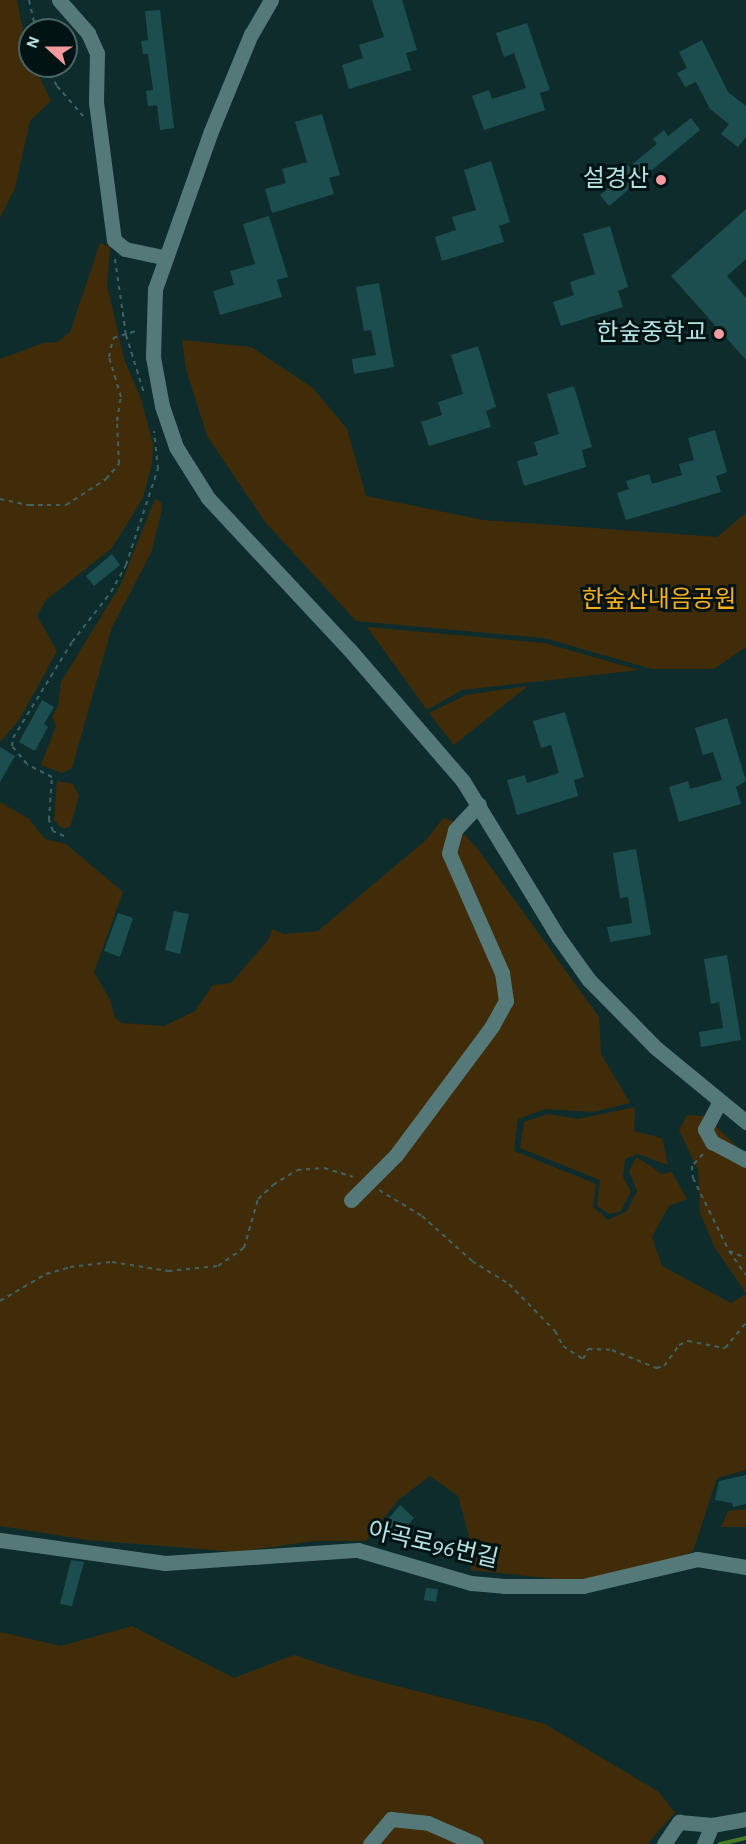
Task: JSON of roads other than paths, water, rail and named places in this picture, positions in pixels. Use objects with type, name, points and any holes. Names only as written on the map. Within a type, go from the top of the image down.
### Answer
[{"type":"street","points":[[59,0],[95,47],[99,126],[117,244],[164,257]]},
{"type":"street","points":[[271,0],[257,22],[234,75],[164,257],[155,289],[152,324],[162,406],[176,447],[200,488],[349,649],[478,804],[584,973],[641,1035],[719,1103],[746,1122]]},
{"type":"street","points":[[351,1200],[396,1155],[492,1026],[506,1001],[502,973],[449,853],[455,830],[478,804]]},
{"type":"street","points":[[719,1103],[705,1129],[712,1142],[746,1160]]},
{"type":"street","name":"아곡로96번길","points":[[0,1540],[165,1563],[358,1550],[471,1583],[504,1586],[583,1586],[697,1559],[746,1568]]},
{"type":"street","points":[[370,1844],[391,1819],[428,1823],[476,1844]]},
{"type":"street","points":[[664,1844],[679,1822],[709,1833],[746,1819]]},
{"type":"waterway","points":[[720,1844],[746,1838]]},
{"type":"place","name":"설경산","points":[[661,180]]},
{"type":"place","name":"한숲중학교","points":[[719,334]]},
{"type":"park label","name":"한숲산내음공원","points":[[659,601]]}]
